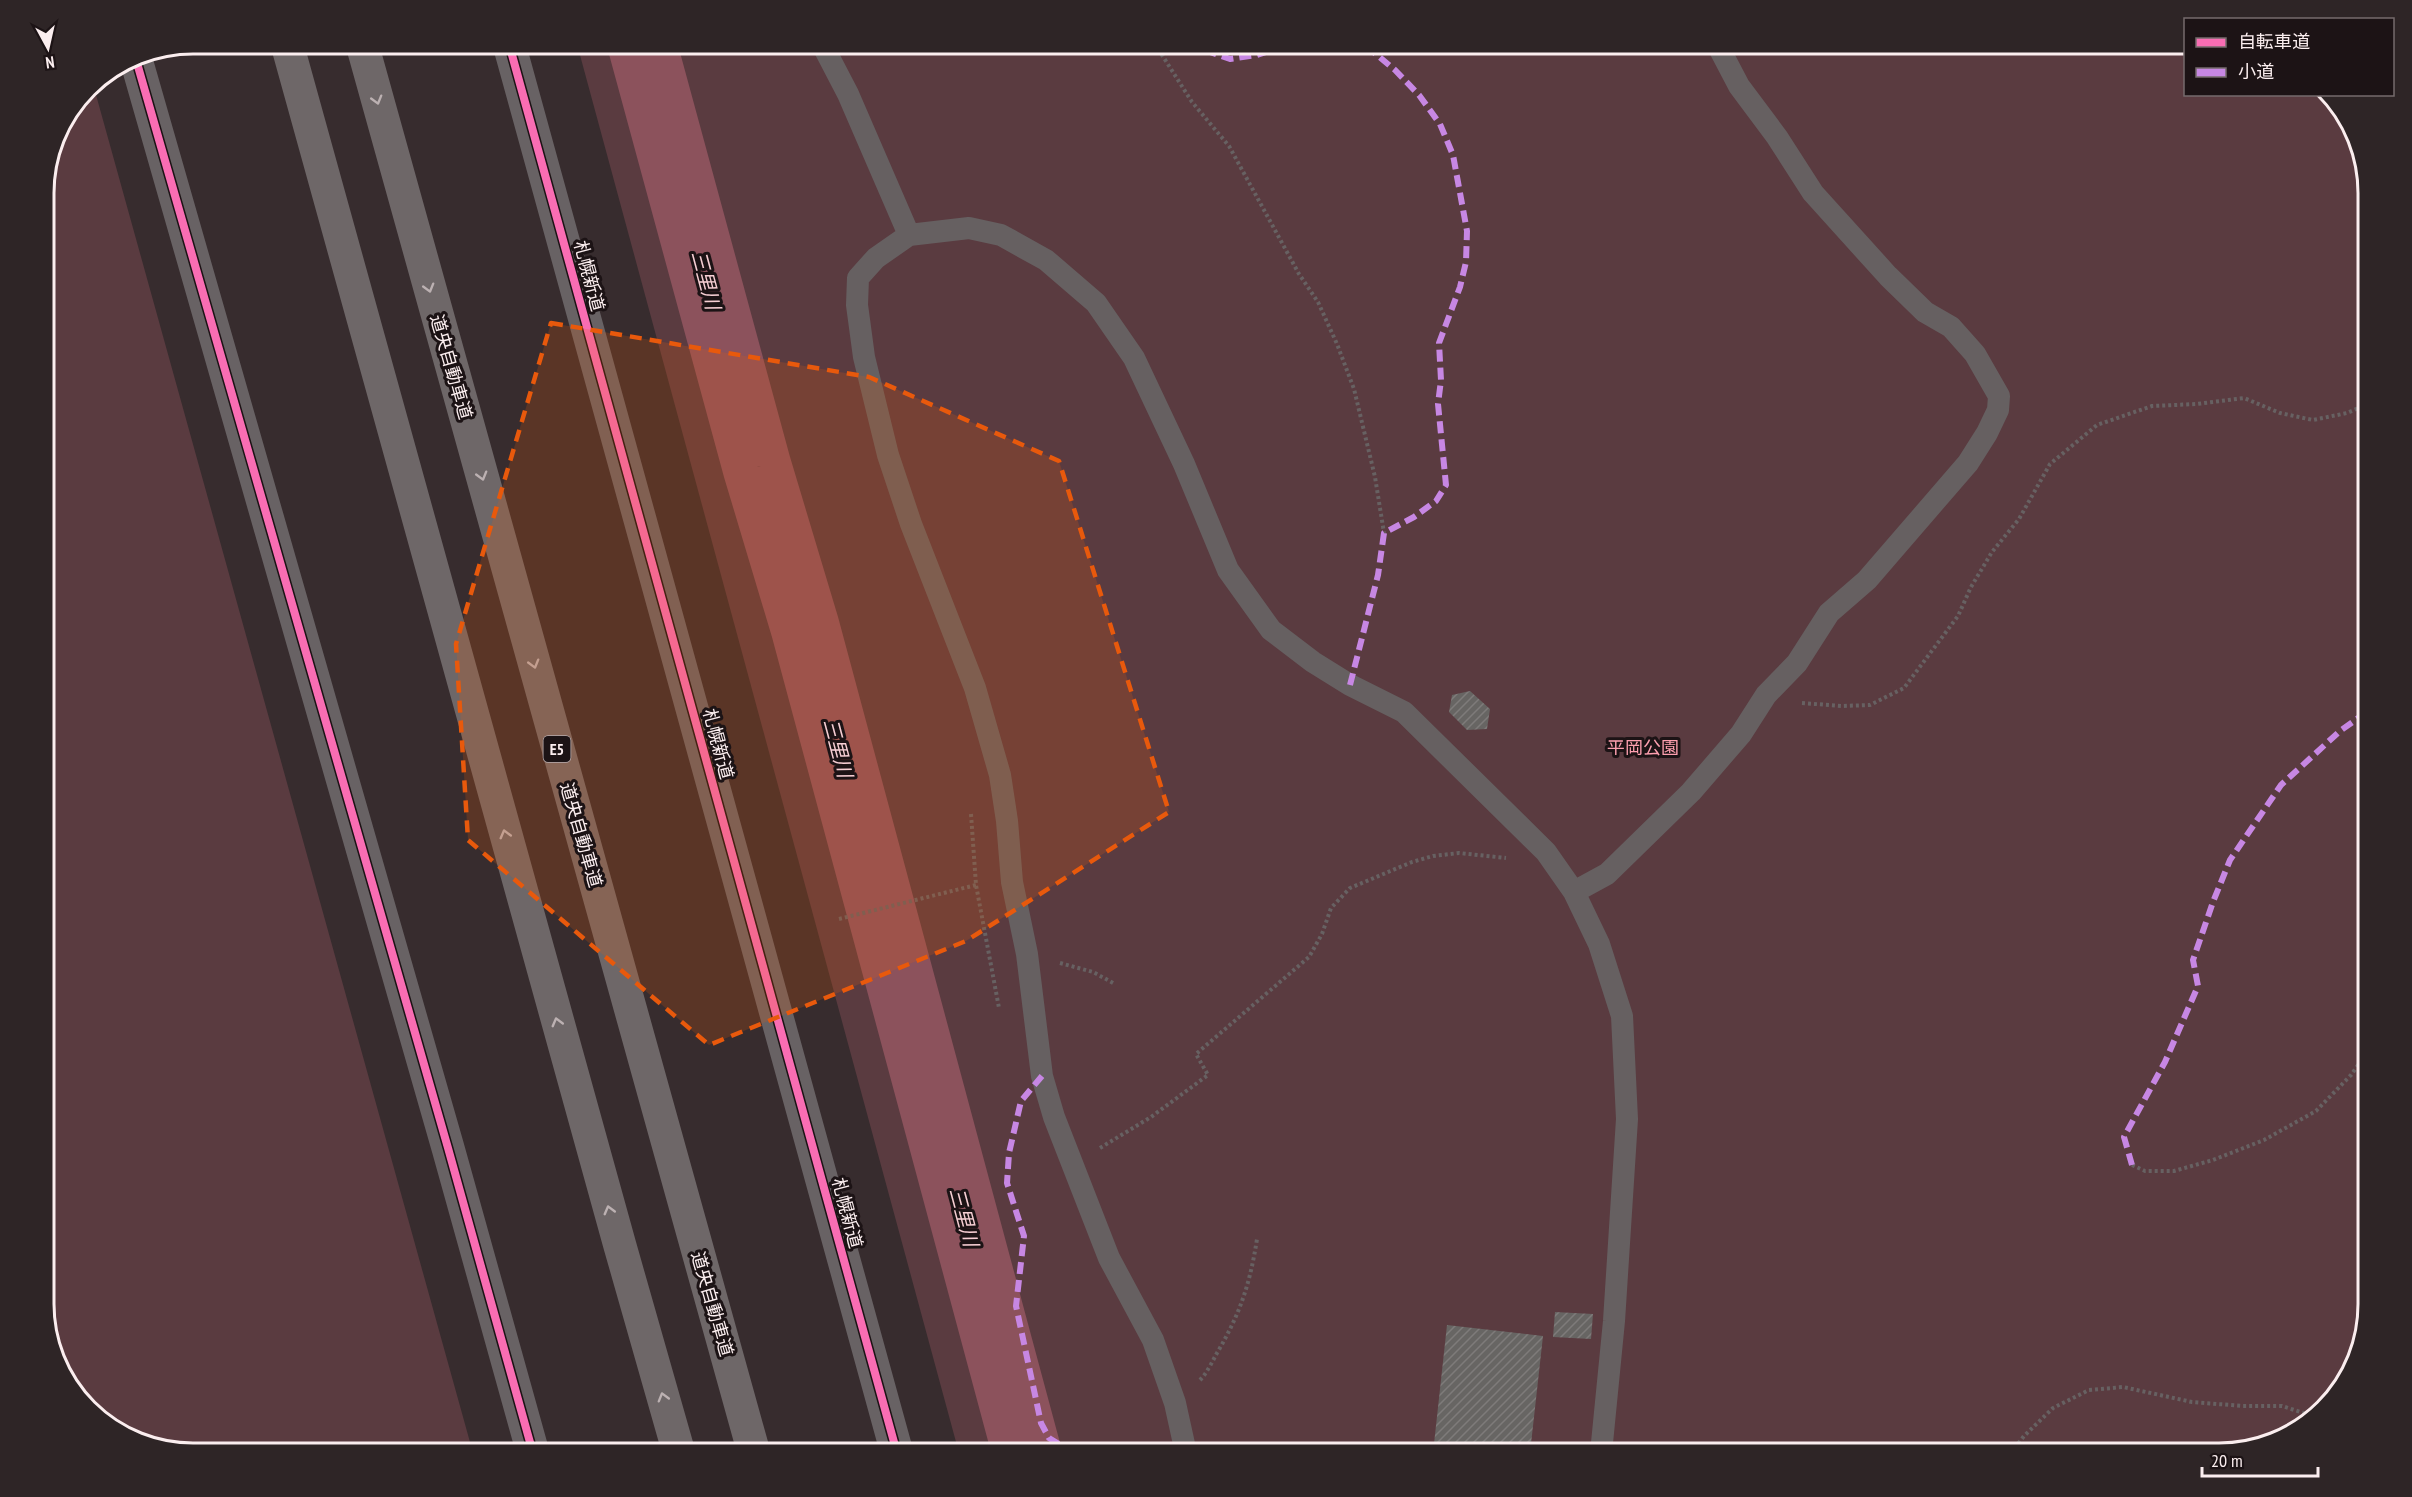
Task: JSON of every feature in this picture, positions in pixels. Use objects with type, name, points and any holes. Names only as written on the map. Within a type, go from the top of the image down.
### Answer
[{"type":"highway","points":[[290,54],[676,1443]]},
{"type":"highway","name":"道央自動車道","points":[[365,54],[751,1443]]},
{"type":"street","name":"札幌新道","points":[[512,54],[894,1443]]},
{"type":"street","points":[[138,66],[435,1102],[530,1443]]},
{"type":"lane","points":[[827,54],[880,166],[909,235]]},
{"type":"lane","points":[[1574,892],[1607,874],[1690,792],[1741,734],[1766,695],[1797,663],[1829,613],[1867,580],[1968,463],[1987,434],[1998,410],[1999,396],[1975,354],[1951,327],[1925,312],[1888,276],[1813,193],[1777,137],[1739,86],[1722,54]]},
{"type":"lane","points":[[1184,1443],[1175,1403],[1153,1340],[1109,1258],[1072,1164],[1042,1076],[1027,954],[1012,882],[1000,775],[975,688],[911,524],[888,455],[864,357],[857,305],[858,278],[876,258],[909,235],[969,228],[1001,235],[1046,260],[1096,303],[1134,358],[1184,465],[1228,570],[1271,630],[1313,662],[1350,685],[1404,712],[1514,819],[1559,868],[1574,892],[1599,944],[1622,1016],[1627,1119],[1614,1321],[1602,1443]]},
{"type":"path","points":[[1161,54],[1192,102],[1229,146],[1294,265],[1318,302],[1354,389],[1375,477],[1384,532]]},
{"type":"path","points":[[1766,695],[1811,705],[1870,705],[1904,688],[1958,616],[1971,587],[1992,552],[2019,519],[2050,464],[2097,425],[2152,406],[2197,404],[2244,398],[2280,413],[2313,420],[2348,413],[2358,408]]},
{"type":"path","points":[[1072,1164],[1151,1117],[1208,1075],[1196,1054],[1309,957],[1322,934],[1331,909],[1350,888],[1412,862],[1433,856],[1459,853],[1510,859],[1539,868],[1559,868]]},
{"type":"path","points":[[839,919],[976,885]]},
{"type":"path","points":[[1027,954],[1093,972],[1115,984]]},
{"type":"path","points":[[2132,1165],[2145,1171],[2174,1171],[2213,1160],[2264,1140],[2316,1111],[2358,1065]]},
{"type":"path","points":[[1175,1403],[1204,1376],[1228,1334],[1241,1307],[1251,1276],[1257,1239]]},
{"type":"path","points":[[2019,1443],[2053,1408],[2089,1390],[2123,1387],[2192,1402],[2282,1406],[2305,1413]]},
{"type":"highlighted area","points":[[551,323],[869,377],[1059,461],[1169,812],[966,941],[709,1045],[468,840],[456,644]]},
{"type":"green space","name":"平岡公園","points":[[580,54],[2184,54],[2184,96],[2318,96],[2324,101],[2344,131],[2351,148],[2358,184],[2358,1304],[2357,1322],[2347,1357],[2329,1389],[2317,1402],[2289,1424],[2272,1432],[2237,1442],[2219,1443],[956,1443]]},
{"type":"green space","points":[[96,94],[470,1443],[193,1443],[157,1438],[123,1424],[88,1396],[68,1366],[61,1349],[54,1313],[54,184],[65,140],[77,116]]},
{"type":"building","points":[[1470,691],[1490,709],[1487,729],[1467,730],[1449,712],[1452,695]]},
{"type":"building","points":[[1555,1312],[1593,1314],[1591,1339],[1553,1337]]},
{"type":"building","points":[[1447,1325],[1543,1336],[1531,1443],[1434,1443]]},
{"type":"waterway","name":"三里川","points":[[645,54],[757,467],[805,627],[1024,1443]]},
{"type":"marked path","points":[[1216,54],[1230,59],[1260,54]]},
{"type":"marked path","points":[[1350,685],[1378,575],[1384,533],[1414,517],[1436,501],[1446,485],[1438,404],[1441,380],[1439,343],[1460,287],[1466,262],[1467,231],[1453,155],[1440,124],[1419,95],[1376,54]]},
{"type":"marked path","points":[[2132,1165],[2124,1137],[2165,1062],[2198,986],[2193,960],[2230,860],[2281,785],[2340,731],[2358,718]]},
{"type":"marked path","points":[[1042,1076],[1021,1101],[1009,1153],[1007,1183],[1024,1236],[1016,1306],[1041,1423],[1049,1438],[1057,1443]]},
{"type":"cycle path","points":[[512,54],[894,1443]]},
{"type":"cycle path","points":[[138,66],[530,1443]]}]
